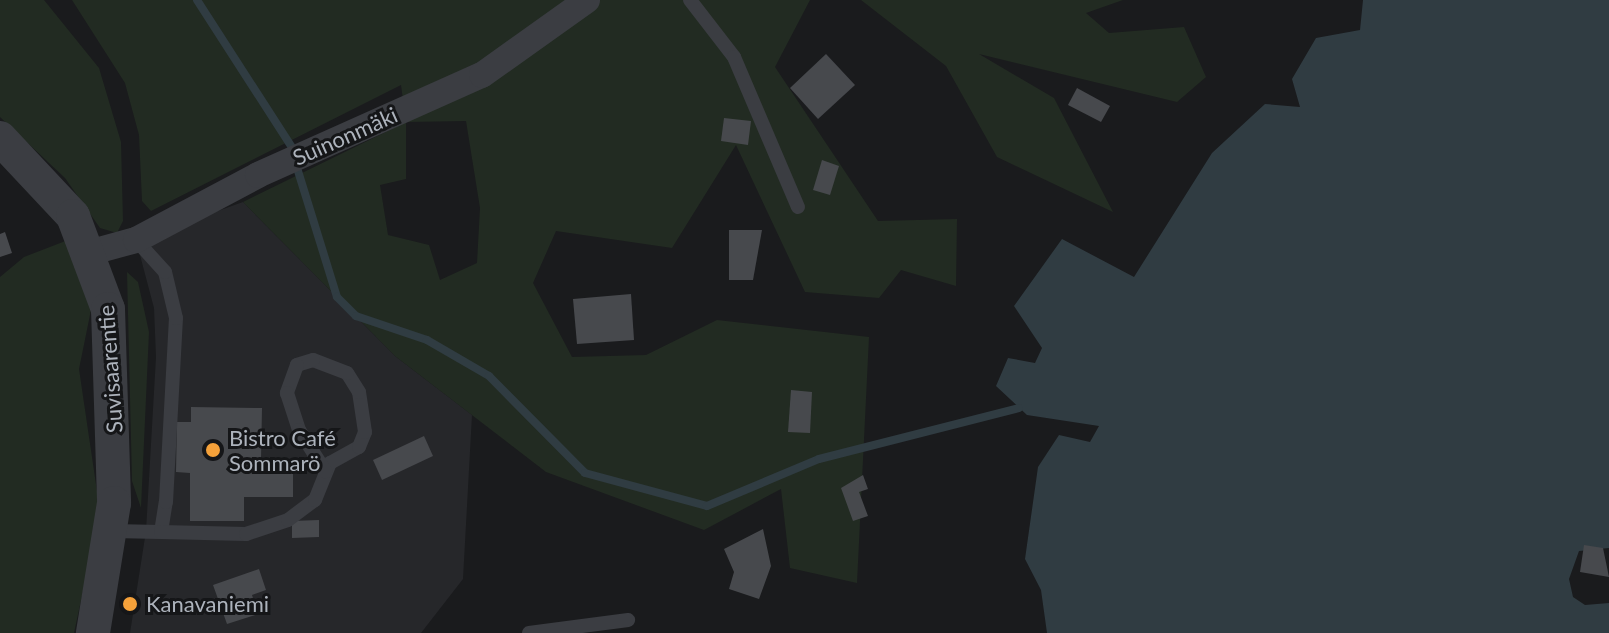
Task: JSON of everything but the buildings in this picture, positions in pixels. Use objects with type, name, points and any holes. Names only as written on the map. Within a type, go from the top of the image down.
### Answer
[{"type":"street","name":"Suinonmäki","points":[[92,252],[136,240],[258,175],[482,75],[587,0]]},
{"type":"street","name":"Suvisaarentie","points":[[0,138],[73,216],[92,252],[115,369],[112,531],[93,633]]},
{"type":"lane","points":[[690,0],[734,57],[798,207]]},
{"type":"lane","points":[[136,240],[165,272],[176,318],[161,532]]},
{"type":"lane","points":[[112,531],[267,530],[315,500],[325,471],[359,447],[365,414],[347,373],[313,360],[297,365],[287,393],[299,430],[325,471]]},
{"type":"lane","points":[[529,633],[628,620]]},
{"type":"shaded area","points":[[0,0],[44,0],[99,68],[121,142],[123,221],[117,233],[100,228],[65,178],[0,117]]},
{"type":"shaded area","points":[[72,0],[810,0],[775,67],[878,221],[957,219],[956,286],[901,270],[879,298],[805,292],[736,145],[672,248],[556,231],[533,283],[572,357],[646,355],[717,320],[869,337],[857,583],[790,568],[781,489],[704,530],[546,472],[395,356],[243,202],[406,122],[401,85],[151,211],[142,201],[139,135],[125,83]],"holes":[[[466,121],[480,208],[477,263],[440,280],[429,245],[388,235],[380,185],[406,179],[406,122]]]},
{"type":"shaded area","points":[[861,0],[1123,0],[1086,13],[1109,33],[1184,27],[1206,77],[1177,102],[979,54],[1054,98],[1113,212],[997,157],[946,66]]},
{"type":"shaded area","points":[[1363,0],[1609,0],[1609,548],[1579,551],[1569,579],[1573,597],[1585,605],[1609,603],[1609,633],[1047,633],[1041,590],[1025,559],[1038,467],[1059,435],[1090,442],[1099,426],[1027,415],[996,386],[1008,358],[1035,363],[1042,348],[1014,306],[1062,239],[1134,277],[1212,153],[1265,104],[1300,107],[1292,79],[1316,38],[1360,30]]},
{"type":"shaded area","points":[[243,202],[395,356],[472,415],[463,579],[421,633],[130,633],[146,531],[156,357],[154,308],[136,240]]},
{"type":"shaded area","points":[[68,240],[91,310],[79,369],[98,498],[92,549],[74,633],[0,633],[0,277],[24,257]]},
{"type":"shaded area","points":[[127,272],[138,282],[149,332],[141,508],[132,481]]},
{"type":"waterway","points":[[197,0],[291,146]]},
{"type":"waterway","points":[[298,171],[337,297],[356,316],[427,340],[489,376],[585,473],[707,506],[819,459],[1019,408]]},
{"type":"place","name":"Bistro Café Sommarö","points":[[213,450]]},
{"type":"place","name":"Kanavaniemi","points":[[130,604]]}]
